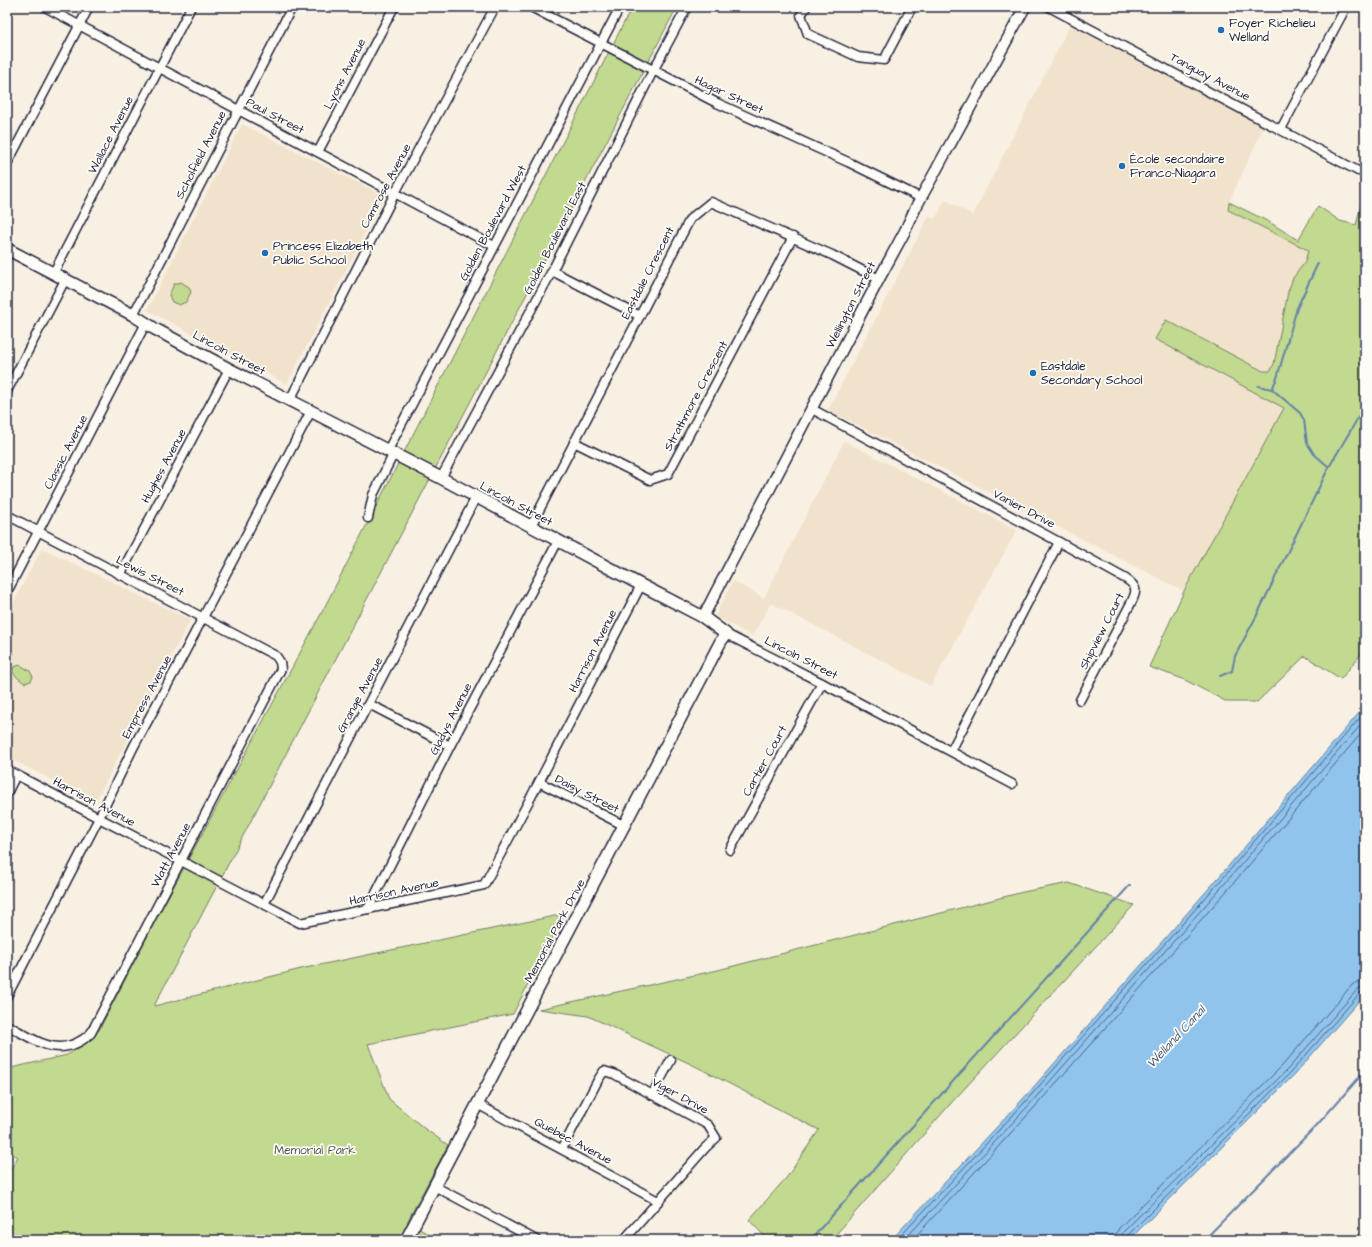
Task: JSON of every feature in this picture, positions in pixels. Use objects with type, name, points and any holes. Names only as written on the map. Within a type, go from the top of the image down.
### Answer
[{"type":"main road","name":"Lincoln Street","points":[[7,249],[52,274],[133,315],[229,369],[441,478],[703,617],[726,634]]},
{"type":"main road","name":"Memorial Park Drive","points":[[406,1240],[726,634]]},
{"type":"street","name":"Paul Street","points":[[45,7],[494,246]]},
{"type":"street","points":[[7,164],[89,7]]},
{"type":"street","name":"Wallace Avenue","points":[[52,274],[191,7]]},
{"type":"street","name":"Scholfield Avenue","points":[[133,315],[292,7]]},
{"type":"street","name":"Lyons Avenue","points":[[318,152],[394,7]]},
{"type":"street","name":"Camrose Avenue","points":[[290,400],[395,193],[495,7]]},
{"type":"street","name":"Hagar Street","points":[[531,7],[717,104],[848,162],[921,198]]},
{"type":"street","name":"Golden Boulevard West","points":[[368,518],[373,495],[391,452],[494,246],[620,7]]},
{"type":"street","name":"Golden Boulevard East","points":[[441,478],[552,271],[687,7]]},
{"type":"street","points":[[806,7],[802,15],[808,34],[858,57],[884,60],[912,7]]},
{"type":"street","name":"Wellington Street","points":[[703,617],[921,198],[1025,7]]},
{"type":"street","name":"Tanguay Avenue","points":[[1049,7],[1358,171]]},
{"type":"street","points":[[1281,129],[1346,7]]},
{"type":"street","name":"Eastdale Crescent","points":[[531,526],[690,219],[711,202],[793,237],[879,278]]},
{"type":"street","name":"Strathmore Crescent","points":[[574,442],[650,480],[668,474],[793,237]]},
{"type":"street","points":[[552,271],[640,316]]},
{"type":"street","points":[[7,390],[65,280]]},
{"type":"street","name":"Classic Avenue","points":[[7,592],[146,323]]},
{"type":"street","name":"Hughes Avenue","points":[[120,575],[229,369]]},
{"type":"street","name":"Vanier Drive","points":[[812,409],[1059,542],[951,751]]},
{"type":"street","name":"Empress Avenue","points":[[7,996],[99,818],[134,746],[311,411]]},
{"type":"street","name":"Grange Avenue","points":[[264,904],[476,497]]},
{"type":"street","name":"Lewis Street","points":[[7,515],[276,656],[280,662]]},
{"type":"street","name":"Gladys Avenue","points":[[368,909],[450,746],[558,541]]},
{"type":"street","name":"Shipview Court","points":[[1059,542],[1126,579],[1136,588],[1135,595],[1080,700]]},
{"type":"street","name":"Harrison Avenue","points":[[7,770],[300,923],[484,885],[641,585]]},
{"type":"street","name":"Lincoln Street","points":[[726,634],[1012,784]]},
{"type":"street","name":"Watt Avenue","points":[[7,1025],[48,1046],[55,1047],[67,1047],[78,1043],[86,1038],[96,1026],[281,670],[280,662]]},
{"type":"street","name":"Cartier Court","points":[[730,850],[822,683]]},
{"type":"street","points":[[369,704],[450,746]]},
{"type":"street","points":[[7,793],[16,775]]},
{"type":"street","name":"Daisy Street","points":[[539,782],[625,826]]},
{"type":"street","points":[[652,1094],[671,1060]]},
{"type":"street","name":"Viger Drive","points":[[562,1149],[604,1071],[614,1074],[708,1125],[716,1138],[705,1148],[624,1240]]},
{"type":"street","name":"Quebec Avenue","points":[[477,1104],[658,1201]]},
{"type":"street","points":[[434,1186],[536,1240]]},
{"type":"shaded area","points":[[1070,25],[1264,126],[1229,202],[1228,210],[1308,250],[1305,261],[1293,278],[1288,292],[1274,364],[1270,371],[1263,371],[1167,320],[1155,339],[1284,408],[1184,591],[828,410],[929,216],[935,219],[945,200],[973,215]]},
{"type":"shaded area","name":"Princess Elizabeth Public School","points":[[242,124],[384,196],[287,384],[147,310]]},
{"type":"shaded area","points":[[844,441],[1017,530],[931,686],[771,603],[752,636],[715,616],[733,581],[764,598]]},
{"type":"shaded area","points":[[42,548],[190,620],[95,802],[7,757],[7,615]]},
{"type":"green space","name":"Memorial Park","points":[[632,7],[677,7],[154,1006],[305,968],[564,914],[513,1014],[368,1044],[389,1099],[425,1129],[448,1145],[407,1222],[439,1240],[7,1240],[7,1175],[18,1157],[7,1151],[7,1069],[67,1055],[87,1043],[99,1030],[161,910],[321,614]]},
{"type":"green space","points":[[1365,189],[1365,649],[1341,679],[1305,656],[1257,702],[1227,702],[1183,679],[1149,667],[1184,591],[1284,408],[1155,339],[1166,320],[1263,371],[1270,371],[1274,364],[1288,292],[1293,278],[1305,262],[1308,250],[1228,210],[1229,202],[1269,222],[1298,240],[1318,206],[1340,221],[1356,225]]},
{"type":"green space","points":[[181,282],[189,287],[191,292],[186,302],[179,305],[172,302],[169,295],[174,284]]},
{"type":"green space","points":[[20,665],[30,671],[33,677],[31,681],[25,683],[13,673],[12,671],[14,667]]},
{"type":"green space","points":[[1069,883],[1134,905],[953,1101],[831,1240],[768,1240],[749,1220],[787,1177],[819,1130],[695,1066],[588,1016],[539,1009],[718,970],[1023,892]]},
{"type":"water","name":"Welland Canal","points":[[1365,706],[1365,994],[1294,1075],[1129,1240],[891,1240],[1022,1100],[1219,877]]},
{"type":"waterway","points":[[1272,389],[1277,378],[1297,308],[1318,263]]},
{"type":"waterway","points":[[1258,386],[1272,389],[1300,413],[1304,420],[1307,443],[1314,454],[1329,467]]},
{"type":"waterway","points":[[1220,676],[1232,671],[1235,656],[1256,617],[1329,467],[1365,406]]},
{"type":"waterway","points":[[810,1240],[1130,885]]},
{"type":"waterway","points":[[1204,1240],[1317,1125],[1365,1071]]},
{"type":"place","name":"Foyer Richelieu Welland","points":[[1221,30]]},
{"type":"place","name":"École secondaire Franco-Niagara","points":[[1122,166]]},
{"type":"place","name":"Princess Elizabeth Public School","points":[[265,253]]},
{"type":"place","name":"Eastdale Secondary School","points":[[1033,373]]}]
